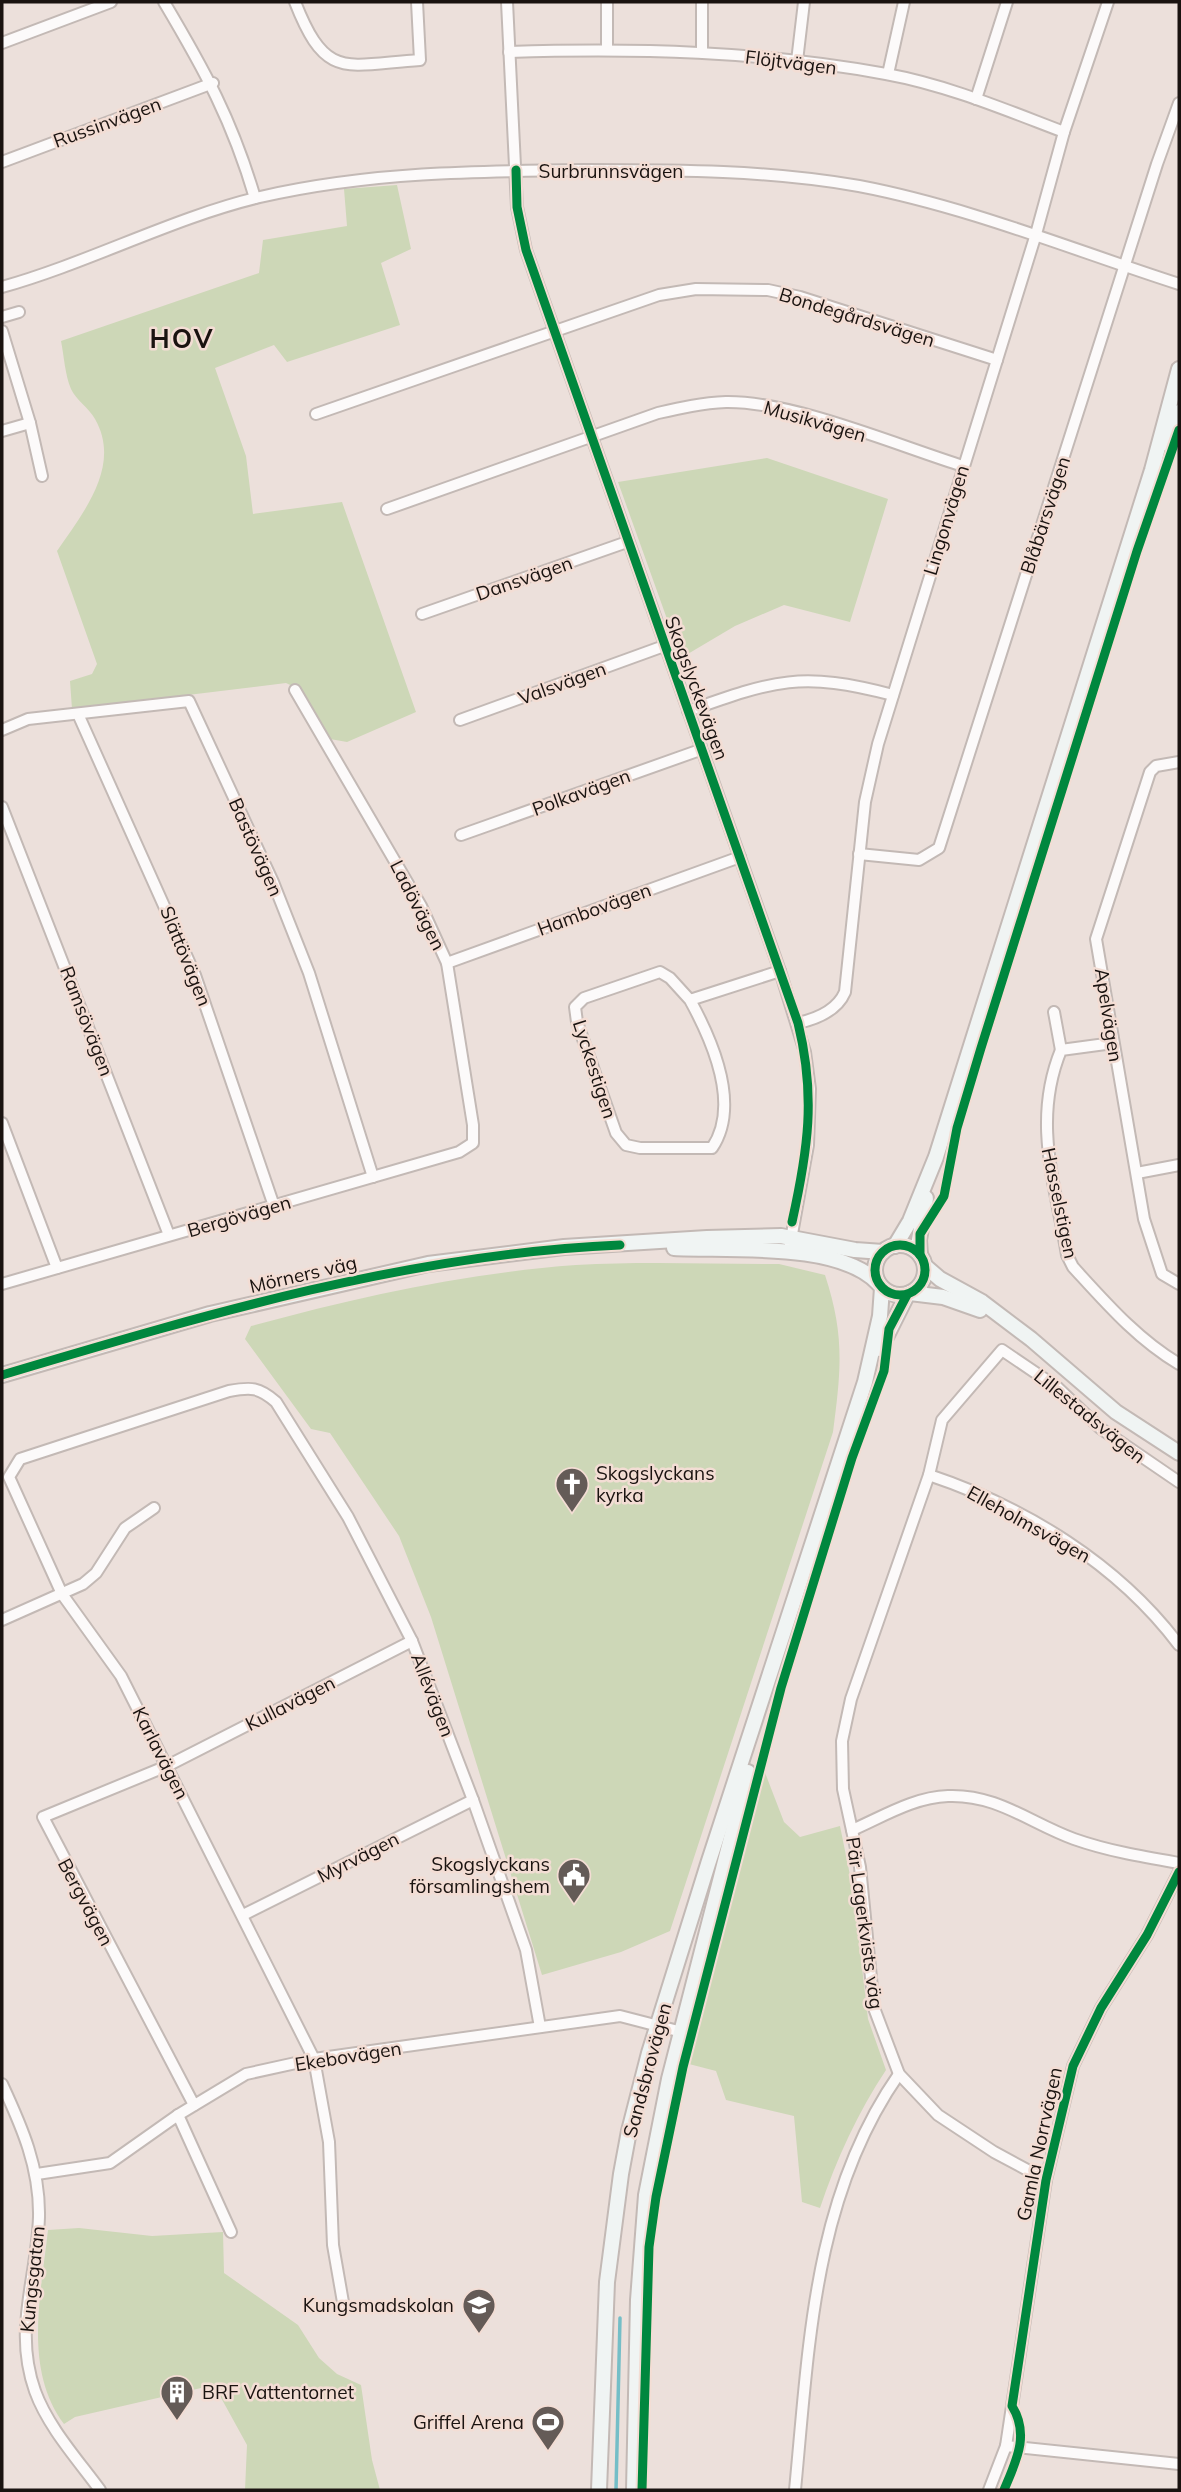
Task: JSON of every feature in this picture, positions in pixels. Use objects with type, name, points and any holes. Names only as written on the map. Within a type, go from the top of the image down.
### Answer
[{"type":"main road","points":[[936,1157],[921,1223],[923,1280],[908,1294],[892,1294],[880,1286],[875,1265],[910,1222],[936,1157],[1152,470],[1179,369]]},
{"type":"main road","points":[[1152,470],[1179,412]]},
{"type":"main road","name":"Mörners väg","points":[[2,1375],[167,1326],[360,1278],[495,1255],[707,1238],[855,1250],[889,1249]]},
{"type":"main road","name":"Mörners väg","points":[[790,1244],[859,1269],[880,1286]]},
{"type":"main road","points":[[889,1249],[908,1247],[922,1261]]},
{"type":"main road","name":"Lillestadsvägen","points":[[922,1261],[1004,1320],[1116,1412],[1179,1453]]},
{"type":"main road","name":"Sandsbrovägen","points":[[599,2490],[611,2239],[629,2131],[649,2053],[660,2026],[708,1864],[775,1666],[865,1382],[880,1316],[880,1286]]},
{"type":"main road","name":"Lillestadsvägen","points":[[908,1294],[943,1297],[1004,1320]]},
{"type":"main road","name":"Sandsbrovägen","points":[[865,1382],[908,1294]]},
{"type":"main road","name":"Sandsbrovägen","points":[[634,2490],[640,2244],[646,2195],[669,2079],[775,1666]]},
{"type":"street","points":[[2,43],[111,2]]},
{"type":"street","points":[[164,2],[213,83],[238,141],[255,198]]},
{"type":"street","points":[[295,2],[315,45],[338,62],[354,65],[420,60],[417,2]]},
{"type":"street","name":"Skogslyckevägen","points":[[507,2],[517,207],[526,250],[626,542],[798,1024],[808,1071],[810,1119],[790,1244]]},
{"type":"street","points":[[607,2],[607,49]]},
{"type":"street","points":[[702,2],[702,52]]},
{"type":"street","points":[[797,61],[804,2]]},
{"type":"street","points":[[888,74],[904,2]]},
{"type":"street","points":[[976,99],[1007,2]]},
{"type":"street","name":"Lingonvägen","points":[[798,1024],[828,1012],[841,1000],[845,992],[865,802],[893,695],[1036,234],[1064,132],[1108,2]]},
{"type":"street","name":"Flöjtvägen","points":[[509,52],[607,49],[702,52],[797,61],[888,74],[976,99],[1064,132]]},
{"type":"street","name":"Russinvägen","points":[[2,162],[213,83]]},
{"type":"street","name":"Blåbärsvägen","points":[[859,854],[919,860],[939,848],[1124,265],[1179,103]]},
{"type":"street","name":"Surbrunnsvägen","points":[[2,287],[255,198],[369,177],[516,170],[641,170],[793,176],[932,202],[1036,234],[1179,284]]},
{"type":"street","name":"Bondegårdsvägen","points":[[316,414],[659,295],[696,289],[737,287],[800,297],[997,360]]},
{"type":"street","points":[[2,317],[19,313]]},
{"type":"street","points":[[2,331],[30,423],[42,476]]},
{"type":"street","name":"Musikvägen","points":[[387,509],[590,437],[694,404],[738,403],[794,412],[963,466]]},
{"type":"street","points":[[2,431],[30,423]]},
{"type":"street","name":"Dansvägen","points":[[422,614],[626,542]]},
{"type":"street","name":"Valsvägen","points":[[460,720],[664,646]]},
{"type":"street","points":[[688,711],[758,685],[796,679],[843,682],[893,695]]},
{"type":"street","name":"Ladövägen","points":[[295,690],[415,897],[447,963],[473,1125],[473,1143]]},
{"type":"street","name":"Bastövägen","points":[[2,730],[29,719],[189,701],[273,882],[304,960],[373,1177]]},
{"type":"street","name":"Slättövägen","points":[[78,714],[191,964],[274,1206]]},
{"type":"street","name":"Polkavägen","points":[[461,835],[701,750]]},
{"type":"street","name":"Apelvägen","points":[[1179,762],[1156,766],[1150,772],[1096,939],[1144,1219],[1162,1274],[1179,1284]]},
{"type":"street","name":"Ramsövägen","points":[[2,807],[169,1235]]},
{"type":"street","name":"Hambovägen","points":[[447,963],[740,857]]},
{"type":"street","points":[[690,1000],[780,971]]},
{"type":"street","name":"Lyckestigen","points":[[660,972],[670,978],[690,1000],[715,1054],[724,1100],[720,1136],[712,1148],[640,1148],[626,1145],[616,1133],[577,1022],[575,1007],[583,998],[660,972]]},
{"type":"street","points":[[1054,1012],[1061,1050],[1113,1043]]},
{"type":"street","name":"Hasselstigen","points":[[1061,1050],[1044,1111],[1067,1255],[1073,1266],[1126,1324],[1155,1350],[1179,1364]]},
{"type":"street","points":[[2,1123],[57,1268]]},
{"type":"street","name":"Bergövägen","points":[[2,1284],[459,1152],[473,1143]]},
{"type":"street","points":[[1137,1172],[1179,1165]]},
{"type":"street","name":"Pär Lagerkvists väg","points":[[899,2074],[874,2008],[860,1867],[843,1789],[844,1730],[851,1699],[929,1475],[942,1420],[1002,1350]]},
{"type":"street","name":"Lillestadsvägen","points":[[1002,1350],[1058,1388],[1110,1435],[1179,1482]]},
{"type":"street","name":"Karlavägen","points":[[263,1391],[252,1387],[229,1391],[20,1459],[9,1477],[62,1594],[121,1676],[314,2059],[329,2143],[333,2245],[344,2308]]},
{"type":"street","name":"Allévägen","points":[[263,1391],[276,1402],[348,1517],[412,1640],[526,1950],[540,2027]]},
{"type":"street","name":"Elleholmsvägen","points":[[929,1475],[973,1490],[1094,1558],[1155,1613],[1179,1645]]},
{"type":"street","points":[[2,1620],[83,1584],[96,1573],[125,1528],[154,1508]]},
{"type":"street","name":"Kullavägen","points":[[167,1766],[412,1640]]},
{"type":"street","name":"Bergvägen","points":[[167,1766],[43,1817],[194,2105]]},
{"type":"street","points":[[852,1830],[916,1802],[947,1796],[982,1797],[1072,1839],[1124,1853],[1179,1863]]},
{"type":"street","name":"Myrvägen","points":[[243,1915],[473,1800]]},
{"type":"street","name":"Gamla Norrvägen","points":[[989,2490],[1006,2446],[1046,2180],[1073,2066],[1101,2008],[1147,1935],[1179,1872]]},
{"type":"street","name":"Ekebovägen","points":[[37,2174],[110,2163],[178,2115],[246,2074],[314,2059],[620,2016],[682,2032]]},
{"type":"street","points":[[795,2490],[813,2312],[828,2227],[852,2157],[899,2074],[938,2115],[994,2152],[1046,2180]]},
{"type":"street","name":"Kungsgatan","points":[[2,2084],[5,2098],[37,2174],[39,2217],[24,2314],[26,2350],[36,2392],[52,2422],[100,2490]]},
{"type":"street","points":[[178,2115],[231,2232]]},
{"type":"street","points":[[1006,2446],[1179,2464]]},
{"type":"green space","points":[[397,185],[411,249],[381,263],[400,325],[287,362],[274,345],[215,368],[246,456],[253,514],[342,502],[416,712],[347,742],[330,739],[303,691],[286,683],[72,709],[70,681],[92,674],[97,664],[57,551],[88,505],[102,471],[104,454],[102,437],[95,419],[71,389],[61,341],[259,273],[263,240],[347,226],[344,189]]},
{"type":"green space","points":[[767,458],[888,499],[850,622],[784,605],[735,626],[681,658],[618,482]]},
{"type":"green space","points":[[601,1264],[779,1264],[825,1275],[836,1317],[840,1353],[833,1432],[670,1931],[621,1952],[542,1975],[431,1617],[399,1536],[330,1433],[311,1429],[245,1339],[251,1326],[291,1315],[371,1296],[494,1274]]},
{"type":"green space","points":[[764,1770],[784,1822],[800,1837],[840,1826],[853,1890],[868,2019],[886,2070],[848,2137],[820,2208],[802,2202],[794,2116],[726,2100],[716,2071],[689,2064]]},
{"type":"green space","points":[[79,2228],[152,2236],[223,2232],[224,2273],[298,2325],[319,2358],[337,2374],[361,2385],[372,2460],[380,2490],[245,2490],[247,2445],[214,2385],[75,2417],[64,2424],[51,2402],[43,2379],[39,2355],[39,2305],[48,2230]]},
{"type":"waterway","points":[[616,2490],[620,2318]]},
{"type":"cycle path","points":[[516,170],[517,207],[526,250],[798,1023],[807,1075],[808,1123],[792,1222]]},
{"type":"cycle path","points":[[920,1255],[920,1234],[944,1196],[957,1128],[981,1048],[1137,551],[1179,430]]},
{"type":"cycle path","points":[[2,1375],[230,1310],[384,1274],[541,1251],[620,1245]]},
{"type":"cycle path","points":[[900,1245],[918,1252],[925,1270],[918,1288],[900,1295],[882,1288],[875,1270],[882,1252],[900,1245]]},
{"type":"cycle path","points":[[642,2490],[649,2247],[656,2197],[683,2067],[781,1688],[852,1458],[884,1371],[889,1329],[907,1295]]},
{"type":"cycle path","points":[[1004,2490],[1021,2438],[1012,2406],[1046,2180],[1073,2066],[1101,2008],[1147,1935],[1179,1872]]},
{"type":"place","name":"Skogslyckans kyrka","points":[[572,1514]]},
{"type":"place","name":"Skogslyckans församlingshem","points":[[574,1905]]},
{"type":"place","name":"Kungsmadskolan","points":[[479,2335]]},
{"type":"place","name":"BRF Vattentornet","points":[[177,2422]]},
{"type":"place","name":"Griffel Arena","points":[[548,2452]]},
{"type":"district","name":"HOV","points":[[182,338]]}]
